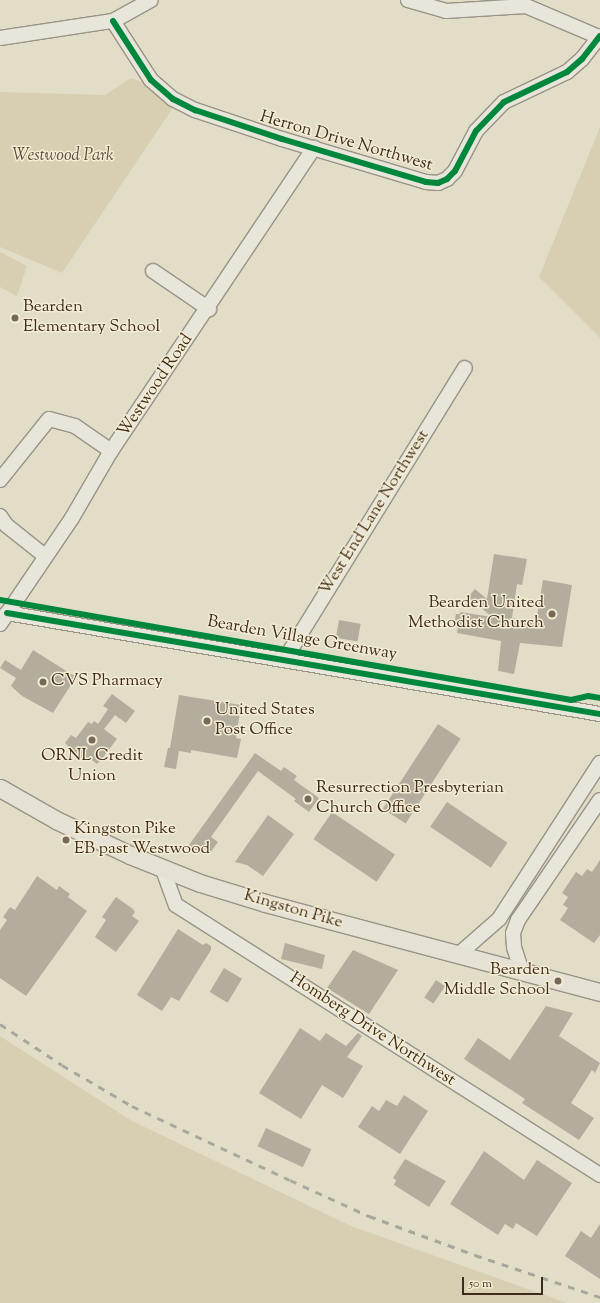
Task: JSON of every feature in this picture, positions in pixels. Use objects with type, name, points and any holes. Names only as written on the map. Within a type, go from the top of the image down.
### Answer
[{"type":"main road","name":"Kingston Pike","points":[[0,788],[56,820],[163,870],[264,903],[600,992]]},
{"type":"street","points":[[0,38],[113,21],[150,0]]},
{"type":"street","points":[[408,0],[446,11],[526,6],[600,36]]},
{"type":"street","name":"Herron Drive Northwest","points":[[113,21],[151,80],[173,99],[223,121],[426,182],[438,183],[447,179],[455,171],[476,131],[490,116],[513,96],[546,84],[567,72],[582,59],[600,36]]},
{"type":"street","name":"Westwood Road","points":[[3,619],[72,518],[111,451],[209,309],[314,148]]},
{"type":"street","points":[[153,271],[209,309]]},
{"type":"street","name":"West End Lane Northwest","points":[[285,659],[465,368]]},
{"type":"street","points":[[0,480],[49,419],[75,426],[111,451]]},
{"type":"street","points":[[0,516],[6,525],[45,556]]},
{"type":"street","points":[[3,619],[285,659],[600,714]]},
{"type":"street","points":[[458,955],[499,918],[600,763]]},
{"type":"street","points":[[522,972],[514,947],[514,933],[518,920],[600,800]]},
{"type":"street","name":"Homberg Drive Northwest","points":[[163,870],[176,905],[600,1175]]},
{"type":"green space","name":"Westwood Park","points":[[131,78],[145,83],[174,106],[62,273],[0,247],[0,92],[105,95]]},
{"type":"green space","points":[[600,127],[600,338],[539,277]]},
{"type":"green space","points":[[0,252],[27,266],[17,296],[0,287]]},
{"type":"green space","points":[[0,1036],[132,1121],[351,1226],[567,1303],[0,1303]]},
{"type":"building","name":"Bearden United Methodist Church","points":[[494,554],[527,559],[522,585],[517,584],[512,618],[536,622],[543,580],[572,585],[562,647],[520,643],[514,674],[498,671],[501,641],[457,633],[458,625],[454,624],[456,614],[460,614],[460,612],[492,617],[468,597],[475,589],[487,599]]},
{"type":"building","points":[[339,620],[361,624],[358,642],[336,638]]},
{"type":"building","name":"CVS Pharmacy","points":[[33,650],[76,677],[53,713],[22,696],[11,686],[16,678],[0,668],[5,660],[21,670]]},
{"type":"building","name":"ORNL Credit Union","points":[[112,694],[135,711],[126,723],[115,715],[104,729],[117,739],[97,764],[88,757],[84,762],[65,743],[71,735],[76,738],[88,722],[92,724],[94,721],[98,724],[108,709],[103,706]]},
{"type":"building","name":"United States Post Office","points":[[179,695],[241,705],[236,738],[241,739],[237,758],[191,750],[191,753],[179,751],[176,769],[164,767],[168,748],[170,748]]},
{"type":"building","points":[[438,724],[461,739],[406,823],[383,809]]},
{"type":"building","points":[[255,753],[281,771],[284,767],[297,776],[294,780],[319,798],[309,812],[294,801],[296,799],[258,771],[211,837],[218,842],[210,853],[204,848],[200,853],[189,845]]},
{"type":"building","points":[[447,802],[508,843],[491,868],[430,827]]},
{"type":"building","points":[[332,812],[395,854],[377,882],[314,839]]},
{"type":"building","points":[[268,815],[294,834],[263,876],[247,865],[235,862]]},
{"type":"building","points":[[600,860],[600,935],[594,943],[560,920],[568,908],[563,905],[568,897],[562,893],[576,872],[582,876],[587,869],[592,872]]},
{"type":"building","points":[[37,876],[57,890],[59,886],[70,894],[68,897],[87,911],[26,996],[0,978],[0,930],[7,920],[3,917],[10,907],[15,910]]},
{"type":"building","points":[[116,897],[133,909],[135,912],[132,916],[139,921],[116,952],[95,937],[106,920],[102,917]]},
{"type":"building","points":[[178,929],[203,945],[206,943],[211,946],[211,950],[179,1001],[171,997],[162,1011],[137,995]]},
{"type":"building","points":[[285,943],[325,955],[322,969],[281,959]]},
{"type":"building","points":[[353,950],[398,970],[369,1014],[327,988]]},
{"type":"building","points":[[224,968],[242,979],[228,1003],[210,992]]},
{"type":"building","points":[[436,980],[445,986],[433,1004],[424,997]]},
{"type":"building","points":[[546,1006],[573,1013],[559,1036],[600,1063],[595,1073],[592,1070],[571,1103],[594,1118],[579,1140],[522,1103],[525,1099],[464,1059],[478,1038],[510,1060]]},
{"type":"building","points":[[300,1028],[320,1041],[326,1033],[346,1046],[358,1033],[362,1036],[347,1057],[363,1066],[343,1098],[322,1085],[301,1119],[259,1093]]},
{"type":"building","points":[[404,1095],[428,1111],[400,1154],[358,1127],[372,1106],[379,1111],[386,1100],[397,1106]]},
{"type":"building","points":[[266,1128],[311,1149],[303,1167],[258,1146]]},
{"type":"building","points":[[484,1151],[524,1180],[537,1160],[572,1183],[537,1236],[516,1223],[513,1229],[505,1224],[498,1235],[450,1204]]},
{"type":"building","points":[[405,1159],[446,1181],[429,1207],[394,1185],[396,1180],[393,1178]]},
{"type":"building","points":[[600,1224],[600,1279],[565,1256],[581,1231],[591,1238]]},
{"type":"railway","points":[[0,1024],[62,1065],[132,1106],[369,1216],[475,1255],[600,1297]]},
{"type":"cycle path","points":[[113,21],[151,80],[173,99],[195,110],[282,139],[426,182],[438,183],[447,179],[455,171],[476,131],[504,102],[567,72],[582,59],[600,36]]},
{"type":"cycle path","name":"Bearden Village Greenway","points":[[0,600],[571,700],[588,696],[600,698]]},
{"type":"cycle path","points":[[7,613],[600,714]]},
{"type":"place","name":"Bearden Elementary School","points":[[15,318]]},
{"type":"place","name":"Bearden United Methodist Church","points":[[552,614]]},
{"type":"place","name":"CVS Pharmacy","points":[[43,682]]},
{"type":"place","name":"United States Post Office","points":[[207,721]]},
{"type":"place","name":"ORNL Credit Union","points":[[92,740]]},
{"type":"place","name":"Resurrection Presbyterian Church Office","points":[[308,799]]},
{"type":"place","name":"Kingston Pike EB past Westwood","points":[[66,840]]},
{"type":"place","name":"Bearden Middle School","points":[[558,981]]}]
